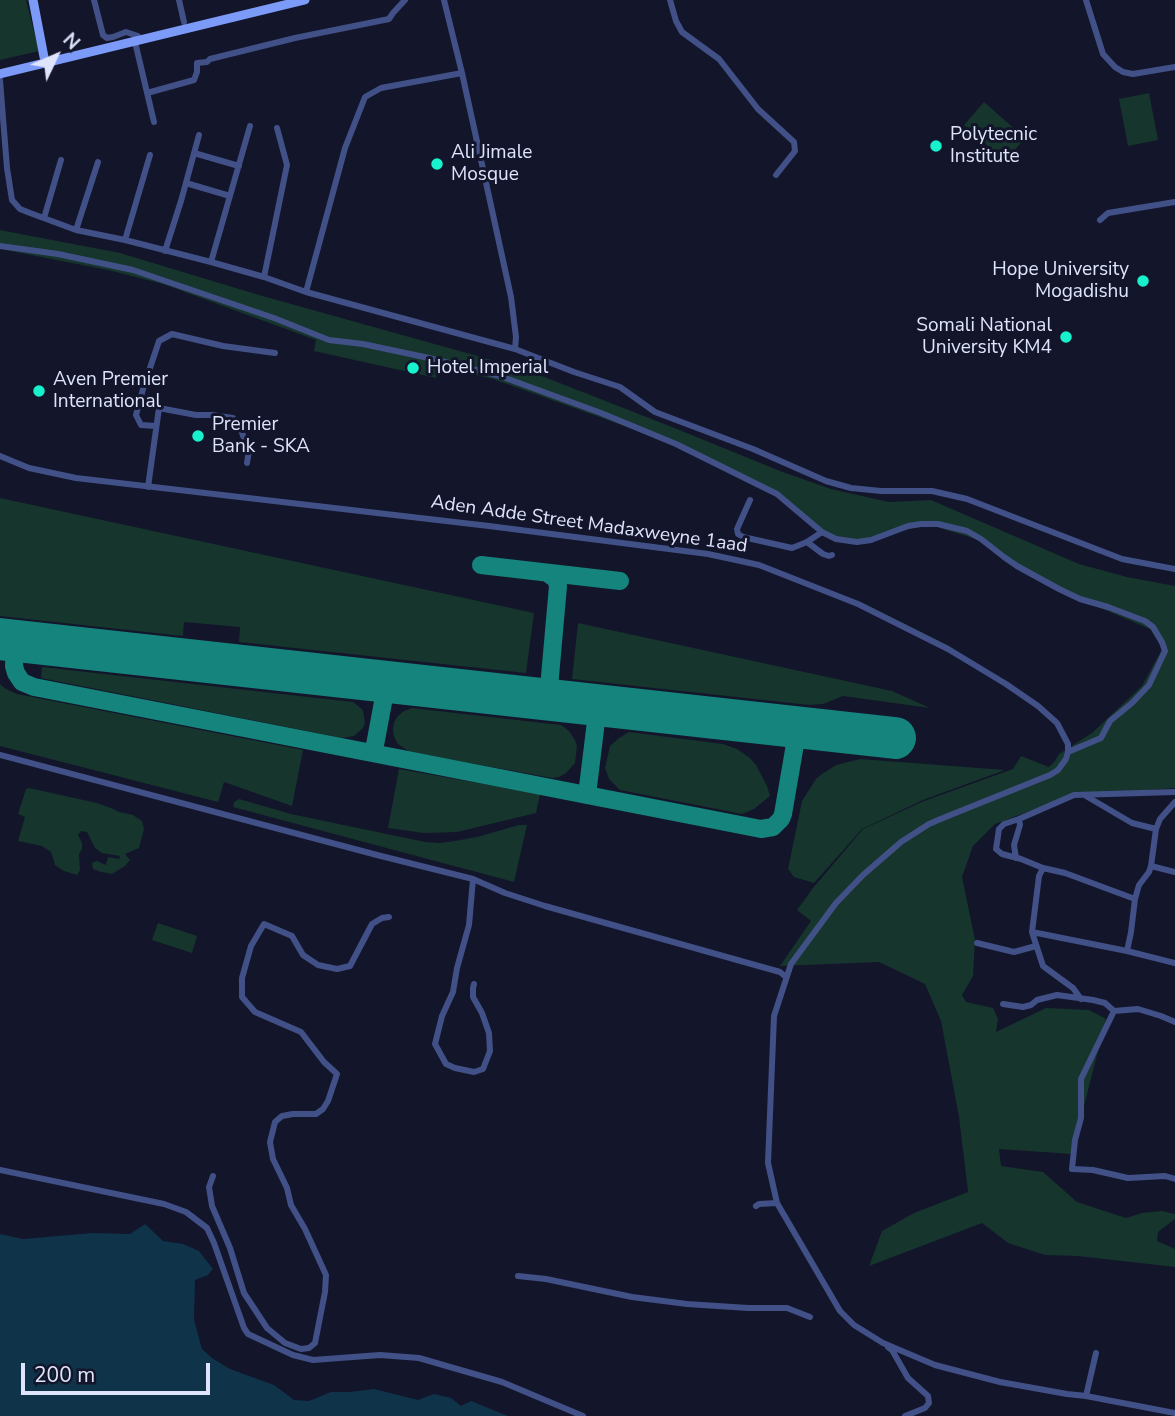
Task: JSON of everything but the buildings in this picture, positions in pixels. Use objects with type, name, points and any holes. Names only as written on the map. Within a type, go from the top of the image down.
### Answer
[{"type":"main road","points":[[33,0],[44,57]]},
{"type":"main road","points":[[0,74],[305,0]]},
{"type":"street","points":[[94,0],[103,35],[107,38],[126,32],[138,36],[154,122]]},
{"type":"street","points":[[179,0],[184,22]]},
{"type":"street","points":[[147,93],[194,80],[197,63],[210,59],[389,19],[405,0]]},
{"type":"street","points":[[444,0],[512,297],[515,349]]},
{"type":"street","points":[[670,0],[682,32],[719,59],[758,109],[794,142],[796,151],[776,174]]},
{"type":"street","points":[[1086,0],[1103,54],[1115,67],[1133,74],[1175,66]]},
{"type":"street","points":[[306,292],[345,148],[365,97],[381,88],[462,73]]},
{"type":"street","points":[[0,80],[7,168],[12,200],[20,209],[76,230],[211,262],[306,292],[515,349],[620,387],[655,412],[753,449],[826,481],[851,488],[932,491],[967,499],[1122,559],[1175,569]]},
{"type":"street","points":[[211,262],[250,126]]},
{"type":"street","points":[[264,277],[287,165],[277,128]]},
{"type":"street","points":[[165,251],[200,135]]},
{"type":"street","points":[[194,153],[239,166]]},
{"type":"street","points":[[125,240],[150,155]]},
{"type":"street","points":[[44,218],[61,160]]},
{"type":"street","points":[[76,230],[98,162]]},
{"type":"street","points":[[186,183],[230,196]]},
{"type":"street","points":[[1100,220],[1108,213],[1175,202]]},
{"type":"street","points":[[0,246],[58,254],[133,270],[241,306],[329,340],[363,344],[500,376],[676,444],[777,494],[822,532],[836,539],[857,542],[871,540],[921,524],[953,527],[981,539],[1010,562],[1059,589],[1080,599],[1136,617],[1153,627],[1165,651],[1149,685],[1110,722],[1101,738],[1068,752],[1062,765],[1050,775],[943,818],[901,842],[836,903],[791,964],[786,977],[774,1016],[770,1085],[768,1163],[777,1203],[840,1311],[854,1325],[892,1350],[908,1378],[928,1396],[929,1403],[925,1408],[905,1416]]},
{"type":"street","points":[[156,426],[141,425],[136,415],[159,341],[172,334],[222,346],[275,353]]},
{"type":"street","points":[[148,487],[159,408],[196,415],[231,417],[238,423],[249,450],[247,463]]},
{"type":"street","name":"Aden Adde Street Madaxweyne 1aad","points":[[0,456],[52,474],[708,554],[759,565],[858,604],[948,649],[1006,684],[1057,723],[1066,737],[1068,752]]},
{"type":"street","points":[[750,499],[737,530],[743,537],[792,548],[822,532]]},
{"type":"street","points":[[807,542],[823,554],[832,555]]},
{"type":"street","points":[[0,755],[473,879],[545,906],[780,972],[786,977]]},
{"type":"street","points":[[1135,899],[999,852],[996,849],[999,829],[1004,824],[1074,795],[1175,792]]},
{"type":"street","points":[[1086,796],[1132,823],[1156,829]]},
{"type":"street","points":[[1127,951],[1135,899],[1139,885],[1151,866],[1156,829],[1160,819],[1175,802]]},
{"type":"street","points":[[1016,858],[1014,845],[1020,825],[1019,819]]},
{"type":"street","points":[[1151,866],[1175,872]]},
{"type":"street","points":[[1043,868],[1032,932],[1036,946],[1044,966],[1073,988],[1081,999]]},
{"type":"street","points":[[473,879],[469,925],[453,992],[442,1016],[435,1044],[446,1064],[474,1072],[483,1069],[490,1051],[489,1033],[473,997],[474,984]]},
{"type":"street","points":[[213,1176],[209,1187],[212,1206],[230,1248],[244,1293],[267,1328],[285,1343],[301,1349],[309,1348],[315,1343],[326,1275],[291,1205],[287,1188],[273,1159],[270,1142],[275,1122],[282,1116],[316,1114],[323,1109],[337,1074],[301,1032],[254,1012],[242,997],[242,978],[251,946],[264,924],[292,936],[303,955],[318,965],[337,969],[350,966],[372,924],[388,917]]},
{"type":"street","points":[[1032,932],[1175,963]]},
{"type":"street","points":[[978,943],[1014,952],[1036,946]]},
{"type":"street","points":[[1003,1004],[1023,1007],[1057,995],[1105,1003],[1114,1011],[1138,1009],[1175,1022]]},
{"type":"street","points":[[1114,1011],[1081,1079],[1081,1118],[1072,1169],[1093,1170],[1128,1178],[1175,1179]]},
{"type":"street","points":[[0,1170],[164,1204],[186,1212],[207,1228],[248,1334],[293,1355],[313,1360],[380,1355],[419,1358],[502,1382],[583,1416]]},
{"type":"street","points":[[756,1206],[777,1203]]},
{"type":"street","points":[[518,1276],[687,1304],[787,1308],[810,1317]]},
{"type":"street","points":[[883,1343],[935,1365],[1000,1382],[1175,1413]]},
{"type":"street","points":[[1086,1396],[1096,1353]]},
{"type":"green space","points":[[0,0],[26,0],[39,51],[0,60]]},
{"type":"green space","points":[[1149,93],[1158,140],[1128,146],[1119,99]]},
{"type":"green space","points":[[984,102],[1025,138],[1005,161],[964,125]]},
{"type":"green space","points":[[0,230],[120,253],[524,369],[831,489],[889,502],[931,500],[1079,564],[1175,586],[1175,788],[1070,796],[995,824],[973,846],[962,877],[975,940],[973,976],[962,995],[966,1002],[993,1008],[998,1019],[996,1032],[1046,1008],[1089,1010],[1106,1019],[1072,1154],[999,1149],[1001,1166],[1043,1172],[1077,1202],[1126,1218],[1162,1211],[1175,1214],[1175,1219],[1158,1232],[1157,1241],[1175,1249],[1175,1267],[1045,1255],[1008,1243],[982,1223],[869,1266],[882,1231],[914,1213],[968,1192],[959,1117],[941,1021],[925,984],[879,962],[780,966],[811,921],[797,910],[863,829],[924,801],[1013,769],[1021,756],[1049,767],[1059,754],[1092,733],[1142,686],[1162,649],[1150,629],[1049,586],[982,541],[927,524],[862,543],[823,534],[777,495],[658,438],[493,379],[438,366],[436,378],[314,351],[316,340],[163,284],[108,270],[0,249]]},
{"type":"green space","points":[[0,498],[534,613],[526,673],[239,642],[240,627],[184,622],[183,636],[0,616]]},
{"type":"green space","points":[[578,623],[892,691],[930,708],[843,696],[823,704],[809,705],[572,679]]},
{"type":"green space","points":[[42,667],[353,702],[363,710],[365,723],[354,736],[342,738],[41,678]]},
{"type":"green space","points":[[0,684],[17,694],[303,750],[292,806],[224,782],[218,802],[0,746]]},
{"type":"green space","points":[[412,708],[561,725],[575,740],[575,763],[566,773],[552,778],[410,752],[398,744],[393,730],[398,716]]},
{"type":"green space","points":[[629,732],[723,744],[737,749],[756,765],[770,796],[754,809],[742,814],[620,790],[609,779],[605,768],[610,746]]},
{"type":"green space","points":[[860,759],[1005,770],[923,800],[862,829],[814,883],[794,877],[788,869],[802,801],[822,774],[836,765]]},
{"type":"green space","points":[[399,769],[540,794],[536,813],[457,832],[424,833],[388,828]]},
{"type":"green space","points":[[26,789],[97,803],[133,815],[142,821],[144,829],[139,848],[125,854],[130,860],[125,866],[112,874],[101,872],[93,869],[92,863],[97,861],[106,865],[108,857],[119,859],[120,856],[102,853],[95,848],[87,832],[81,831],[78,835],[82,843],[79,854],[80,870],[77,875],[64,871],[55,865],[51,852],[42,846],[18,841],[25,817],[18,814]]},
{"type":"green space","points":[[239,799],[291,814],[425,842],[455,841],[527,825],[514,882],[233,807],[234,802]]},
{"type":"green space","points":[[158,923],[197,936],[192,953],[152,940]]},
{"type":"water","points":[[145,1224],[163,1241],[183,1244],[199,1251],[213,1269],[208,1275],[195,1280],[194,1320],[202,1349],[230,1369],[274,1385],[294,1400],[309,1401],[331,1392],[374,1389],[418,1400],[434,1394],[451,1398],[461,1406],[471,1401],[508,1416],[0,1416],[0,1234],[23,1239],[93,1233],[130,1234]]},
{"type":"taxiway","points":[[481,565],[620,581]]},
{"type":"taxiway","points":[[547,573],[556,579],[558,586],[548,699]]},
{"type":"taxiway","points":[[15,640],[16,673],[22,682],[34,687],[761,829],[773,827],[783,814],[798,727]]},
{"type":"taxiway","points":[[375,745],[387,681]]},
{"type":"taxiway","points":[[587,795],[598,705]]},
{"type":"runway","points":[[0,639],[895,738]]},
{"type":"place","name":"Polytecnic Institute","points":[[936,146]]},
{"type":"place","name":"Ali Jimale Mosque","points":[[437,164]]},
{"type":"place","name":"Hope University Mogadishu","points":[[1143,281]]},
{"type":"place","name":"Somali National University KM4","points":[[1066,337]]},
{"type":"place","name":"Hotel Imperial","points":[[413,368]]},
{"type":"place","name":"Aven Premier International","points":[[39,391]]},
{"type":"place","name":"Premier Bank - SKA","points":[[198,436]]}]
